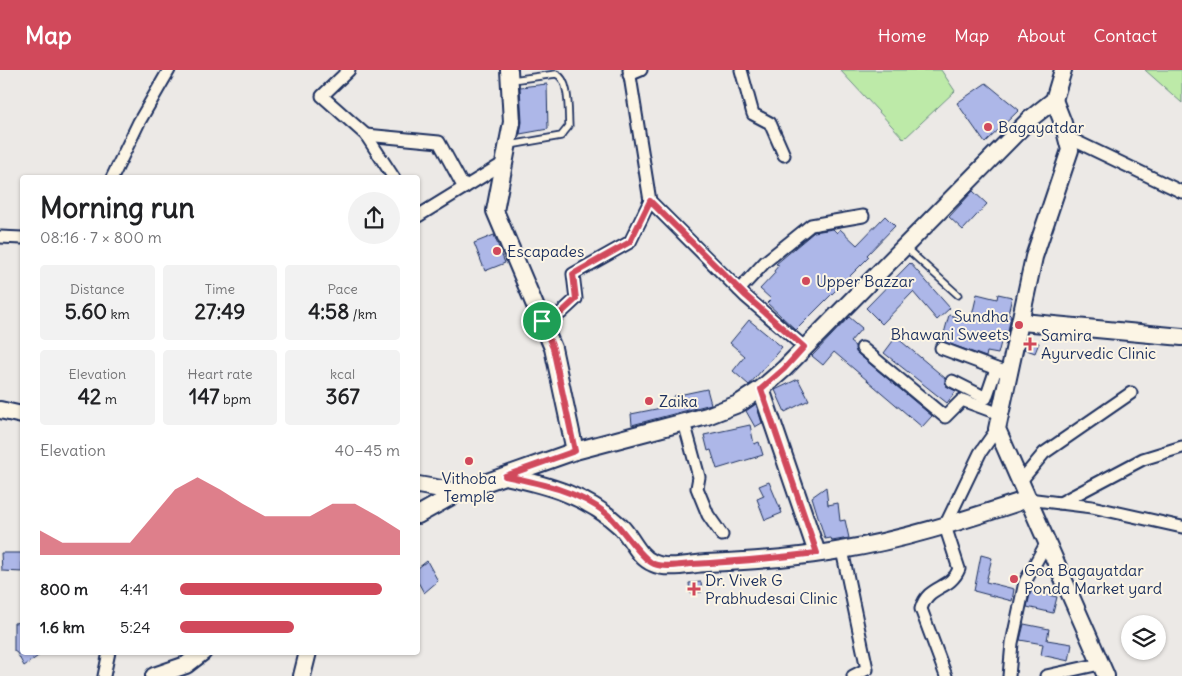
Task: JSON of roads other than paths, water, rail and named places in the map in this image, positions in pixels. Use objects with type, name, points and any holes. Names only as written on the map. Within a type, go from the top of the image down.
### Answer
[{"type":"main road","points":[[420,513],[459,492],[575,451],[684,422],[738,404],[761,389],[784,369],[1030,119],[1054,100],[1063,70]]},
{"type":"main road","points":[[510,75],[512,122],[495,211],[553,348],[575,451]]},
{"type":"main road","points":[[1054,100],[1070,150],[1034,257],[1022,322],[1003,371],[998,421],[1020,482],[1103,670]]},
{"type":"main road","points":[[1022,322],[1182,337]]},
{"type":"main road","points":[[761,389],[817,553]]},
{"type":"main road","points":[[0,410],[20,415]]},
{"type":"main road","points":[[505,476],[539,483],[579,497],[606,513],[624,530],[644,558],[660,566],[749,561],[842,550],[945,526],[1028,499]]},
{"type":"main road","points":[[420,485],[459,492]]},
{"type":"main road","points":[[154,676],[187,671],[200,655]]},
{"type":"main road","points":[[302,676],[307,655]]},
{"type":"street","points":[[113,175],[139,122],[170,70]]},
{"type":"street","points":[[349,70],[322,96],[366,135],[392,175]]},
{"type":"street","points":[[542,321],[561,313],[576,299],[573,274],[630,242],[650,201],[629,72],[641,70]]},
{"type":"street","points":[[741,70],[753,114],[770,123],[784,155]]},
{"type":"street","points":[[366,135],[439,142],[464,188]]},
{"type":"street","points":[[1067,137],[1182,192]]},
{"type":"street","points":[[420,215],[504,163]]},
{"type":"street","points":[[650,201],[739,290],[804,347]]},
{"type":"street","points":[[739,290],[765,262],[811,225],[863,216]]},
{"type":"street","points":[[0,237],[20,238]]},
{"type":"street","points":[[862,348],[945,417],[962,400],[998,421],[945,526],[959,569],[950,583],[930,592],[924,600],[921,609],[946,676]]},
{"type":"street","points":[[941,348],[1003,371],[986,398],[952,381]]},
{"type":"street","points":[[1020,482],[1044,453],[1131,393]]},
{"type":"street","points":[[684,422],[699,478],[697,488],[708,515],[722,535]]},
{"type":"street","points":[[1060,503],[1143,459],[1182,447]]},
{"type":"street","points":[[1028,499],[1092,507],[1182,527]]},
{"type":"street","points":[[1009,676],[1012,643],[1025,582],[1047,542]]},
{"type":"street","points":[[842,550],[867,669],[853,676]]},
{"type":"street","points":[[104,676],[108,655]]},
{"type":"street","points":[[1046,676],[1103,670]]},
{"type":"lane","points":[[507,145],[562,136],[569,126],[564,79],[560,75],[510,75]]},
{"type":"lane","points":[[904,246],[958,296]]},
{"type":"place","name":"Bagayatdar","points":[[988,127]]},
{"type":"place","name":"Escapades","points":[[497,251]]},
{"type":"place","name":"Upper Bazzar","points":[[806,281]]},
{"type":"place","name":"Sundha Bhawani Sweets","points":[[1019,325]]},
{"type":"place","name":"Samira Ayurvedic Clinic","points":[[1030,344]]},
{"type":"place","name":"Zaika","points":[[649,401]]},
{"type":"place","name":"Vithoba Temple","points":[[469,461]]},
{"type":"place","name":"Goa Bagayatdar Ponda Market yard","points":[[1014,579]]},
{"type":"place","name":"Dr. Vivek G Prabhudesai Clinic","points":[[694,589]]}]
